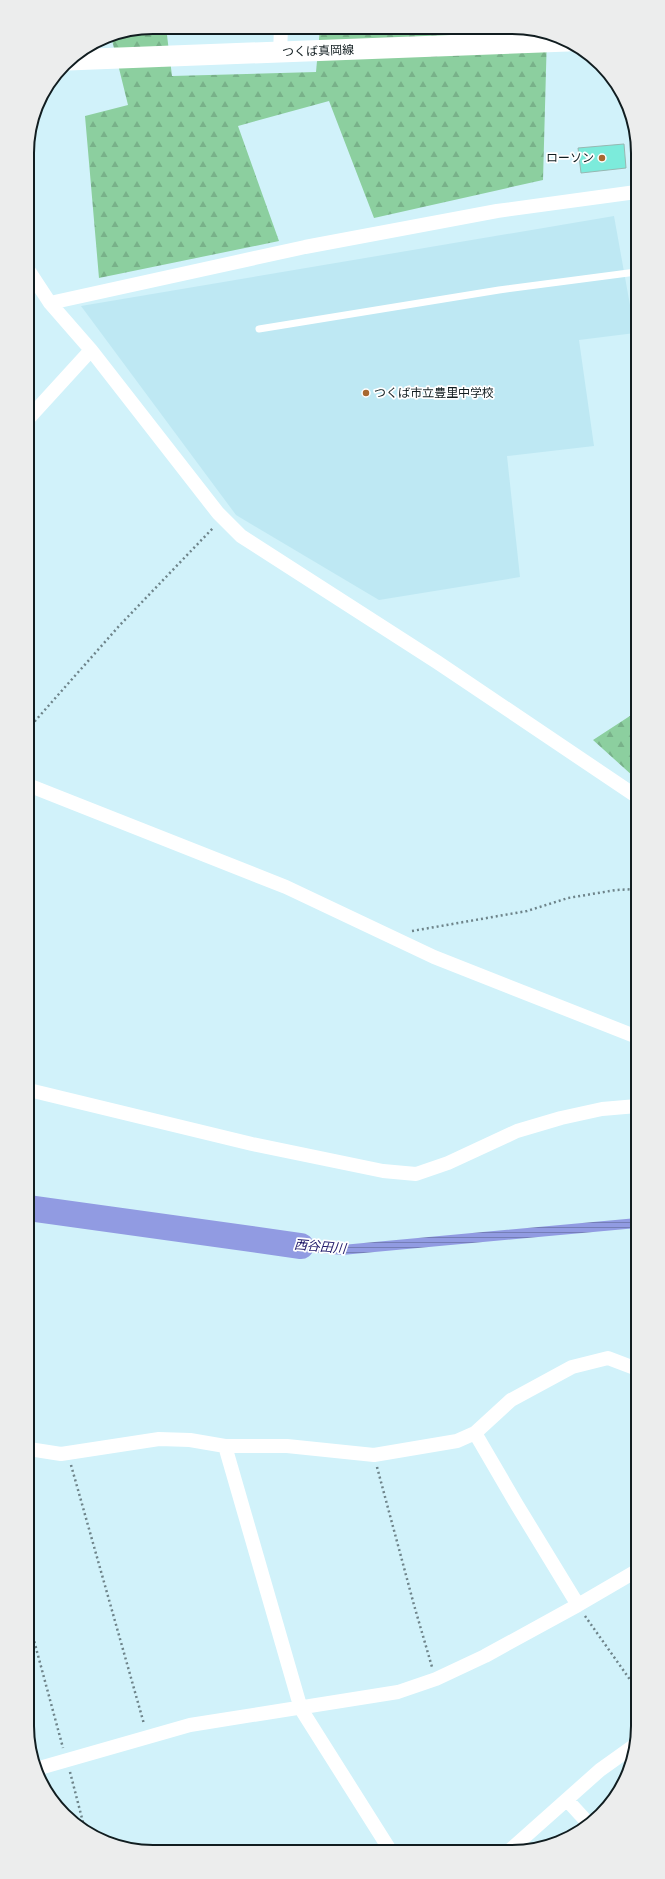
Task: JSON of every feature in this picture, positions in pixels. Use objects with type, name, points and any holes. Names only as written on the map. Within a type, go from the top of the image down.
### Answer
[{"type":"main road","name":"つくば真岡線","points":[[80,60],[554,42]]},
{"type":"street","points":[[280,53],[281,34]]},
{"type":"street","points":[[50,302],[312,246],[497,211],[631,193]]},
{"type":"street","points":[[34,277],[50,302],[91,350],[223,518],[241,536],[437,662],[631,793]]},
{"type":"street","points":[[34,412],[91,350]]},
{"type":"street","points":[[34,787],[286,887],[434,957],[631,1035]]},
{"type":"street","points":[[34,1091],[252,1144],[383,1171],[416,1174],[448,1163],[517,1131],[561,1118],[602,1109],[631,1107]]},
{"type":"street","points":[[34,1450],[61,1454],[159,1439],[190,1440],[225,1446],[287,1446],[374,1455],[457,1441],[475,1433],[511,1400],[572,1367],[608,1358],[631,1367]]},
{"type":"street","points":[[475,1433],[516,1505],[578,1605]]},
{"type":"street","points":[[225,1446],[301,1708],[387,1845]]},
{"type":"street","points":[[41,1767],[190,1725],[398,1692],[436,1679],[485,1656],[631,1574]]},
{"type":"street","points":[[516,1845],[600,1770],[629,1749]]},
{"type":"street","points":[[567,1800],[585,1819]]},
{"type":"lane","points":[[259,329],[499,290],[631,273]]},
{"type":"path","points":[[34,722],[120,626],[223,518]]},
{"type":"path","points":[[393,937],[408,931],[527,911],[568,898],[616,890],[631,889]]},
{"type":"path","points":[[68,1453],[148,1737]]},
{"type":"path","points":[[374,1455],[414,1606],[436,1679]]},
{"type":"path","points":[[578,1605],[631,1681]]},
{"type":"path","points":[[34,1641],[83,1821]]},
{"type":"shaded area","name":"つくば市立豊里中学校","points":[[614,216],[631,311],[631,334],[579,340],[594,446],[507,456],[520,577],[379,600],[236,515],[81,306]]},
{"type":"green space","points":[[167,34],[172,76],[316,72],[319,34],[512,34],[535,36],[547,39],[543,180],[374,218],[329,101],[238,126],[279,241],[99,278],[85,116],[128,105],[112,41],[130,36]]},
{"type":"green space","points":[[631,715],[631,774],[593,740]]},
{"type":"water","points":[[631,1219],[631,1229],[342,1255],[264,1247],[265,1237],[342,1245]]},
{"type":"building","name":"ローソン","points":[[624,144],[626,168],[581,173],[578,148]]},
{"type":"waterway","name":"西谷田川","points":[[34,1209],[301,1246]]},
{"type":"place","name":"ローソン","points":[[602,158]]},
{"type":"place","name":"つくば市立豊里中学校","points":[[366,393]]}]
